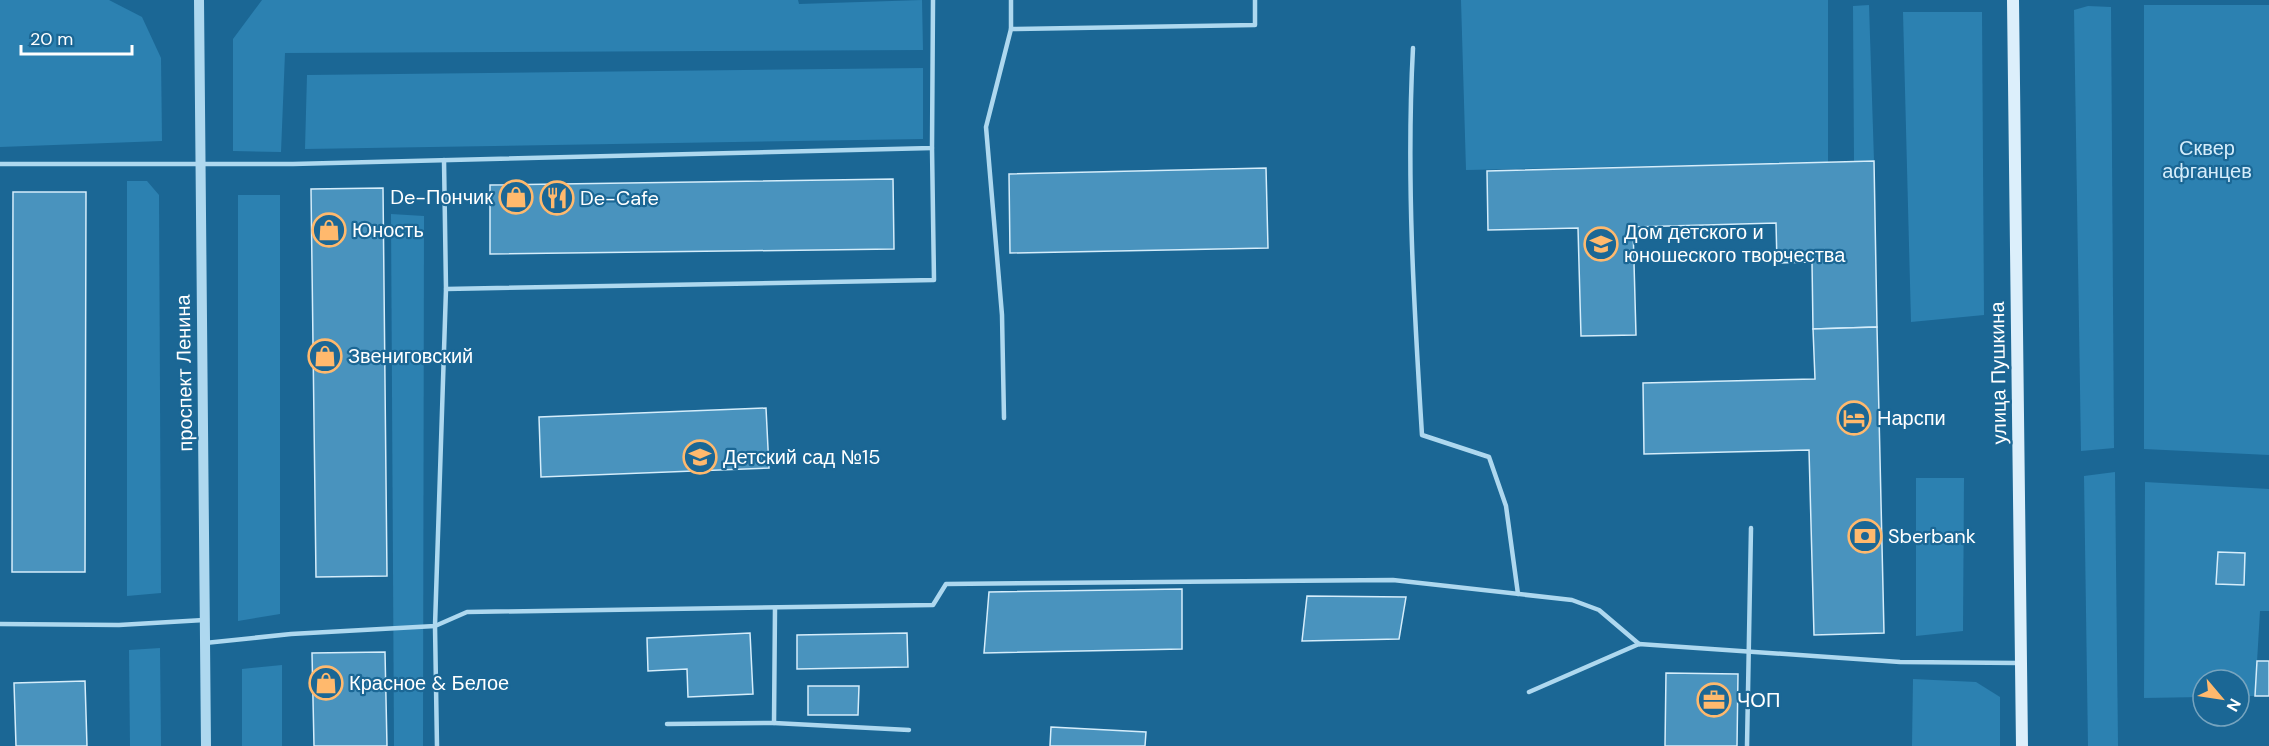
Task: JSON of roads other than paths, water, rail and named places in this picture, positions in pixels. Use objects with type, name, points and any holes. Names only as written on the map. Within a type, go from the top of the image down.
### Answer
[{"type":"main road","name":"улица Пушкина","points":[[2013,0],[2022,746]]},
{"type":"street","name":"проспект Ленина","points":[[199,0],[206,746]]},
{"type":"lane","points":[[446,289],[934,280],[933,0]]},
{"type":"lane","points":[[1004,418],[1002,315],[986,127],[1011,29],[1011,0]]},
{"type":"lane","points":[[1011,29],[1255,25],[1255,0]]},
{"type":"lane","points":[[1413,48],[1410,98],[1414,311],[1422,435],[1489,457],[1506,506],[1518,594]]},
{"type":"lane","points":[[0,164],[200,165],[932,148]]},
{"type":"lane","points":[[436,746],[435,626],[446,289],[444,160]]},
{"type":"lane","points":[[1747,746],[1751,528]]},
{"type":"lane","points":[[205,643],[291,634],[435,626],[467,612],[933,605],[946,584],[1393,580],[1572,600],[1599,610],[1639,644]]},
{"type":"lane","points":[[774,723],[775,608]]},
{"type":"lane","points":[[0,624],[119,625],[204,620]]},
{"type":"lane","points":[[1529,692],[1639,644],[1900,662],[2021,663]]},
{"type":"lane","points":[[667,724],[774,723],[909,730]]},
{"type":"place","name":"De-Пончик","points":[[516,197]]},
{"type":"place","name":"De-Cafe","points":[[557,198]]},
{"type":"place","name":"Юность","points":[[329,230]]},
{"type":"place","name":"Дом детского и юношеского творчества","points":[[1601,244]]},
{"type":"place","name":"Звениговский","points":[[325,356]]},
{"type":"place","name":"Нарспи","points":[[1854,418]]},
{"type":"place","name":"Детский сад №15","points":[[700,457]]},
{"type":"place","name":"Sberbank","points":[[1865,536]]},
{"type":"place","name":"Красное & Белое","points":[[326,683]]},
{"type":"place","name":"ЧОП","points":[[1714,700]]},
{"type":"park label","name":"Сквер афганцев","points":[[2207,160]]}]
